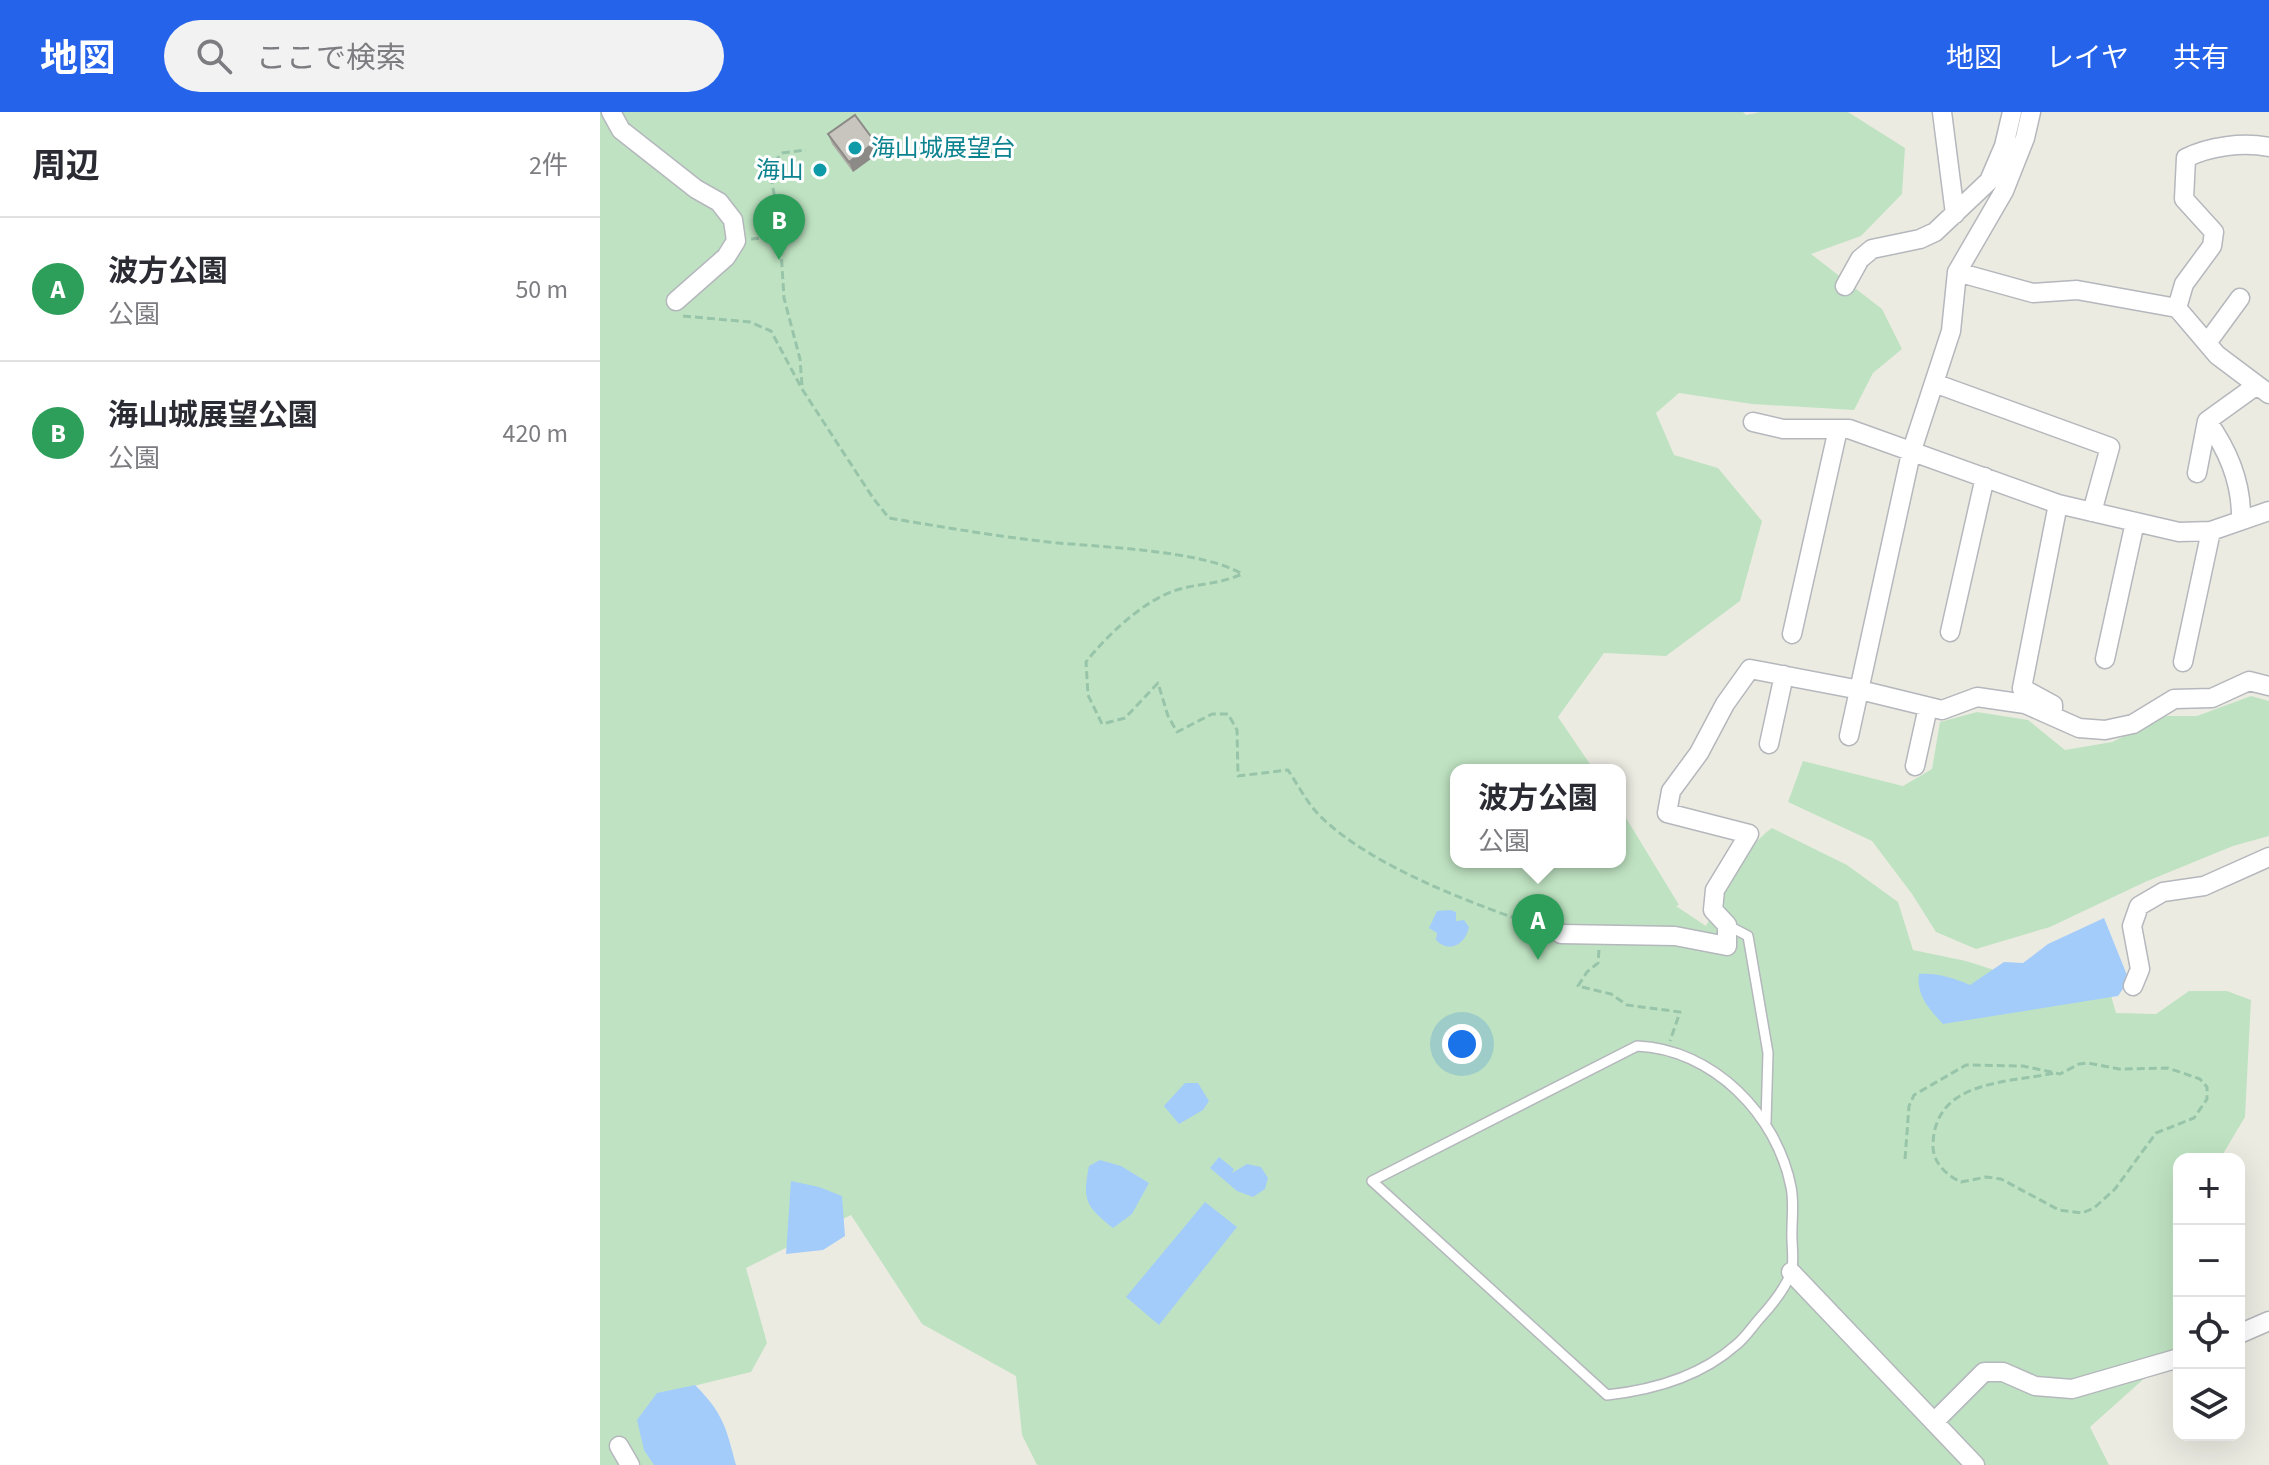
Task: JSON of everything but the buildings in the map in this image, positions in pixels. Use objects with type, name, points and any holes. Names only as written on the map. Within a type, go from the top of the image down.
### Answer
[{"type":"street","points":[[611,112],[621,130],[696,189],[719,202],[733,220],[736,241],[726,257],[676,301]]},
{"type":"street","points":[[1942,112],[1955,214]]},
{"type":"street","points":[[1845,286],[1860,259],[1872,249],[1920,239],[1935,232],[1989,181],[2004,146],[2012,112]]},
{"type":"street","points":[[1849,736],[1911,453],[1951,331],[1957,272],[2004,191],[2025,138],[2031,112]]},
{"type":"street","points":[[2177,308],[2184,284],[2212,246],[2214,232],[2184,199],[2186,158],[2198,152],[2228,146],[2269,147]]},
{"type":"street","points":[[1957,272],[2033,293],[2077,290],[2177,308],[2217,355],[2263,390],[2207,421]]},
{"type":"street","points":[[2207,343],[2240,298]]},
{"type":"street","points":[[1934,383],[2110,447],[2092,512]]},
{"type":"street","points":[[2197,473],[2207,421]]},
{"type":"street","points":[[2207,421],[2225,446],[2242,499],[2241,520]]},
{"type":"street","points":[[1753,422],[1783,429],[1849,429],[2058,504],[2179,532],[2211,531],[2269,511]]},
{"type":"street","points":[[1792,634],[1838,429]]},
{"type":"street","points":[[1950,632],[1985,477]]},
{"type":"street","points":[[2052,716],[2053,705],[2022,688],[2058,504]]},
{"type":"street","points":[[2105,659],[2135,522]]},
{"type":"street","points":[[2183,662],[2211,531]]},
{"type":"street","points":[[1561,934],[1675,936],[1727,946],[1727,925],[1713,910],[1715,890],[1749,834],[1667,813],[1671,791],[1699,753],[1725,704],[1750,669],[1860,690],[1942,710],[1977,697],[2025,704],[2079,728],[2105,730],[2133,724],[2174,699],[2212,698],[2249,681],[2269,686]]},
{"type":"street","points":[[1769,744],[1784,675]]},
{"type":"street","points":[[1915,766],[1928,707]]},
{"type":"street","points":[[2133,986],[2140,969],[2132,926],[2139,906],[2163,892],[2204,886],[2269,857]]},
{"type":"street","points":[[1791,1272],[1975,1465]]},
{"type":"street","points":[[2245,1331],[2269,1321]]},
{"type":"street","points":[[1934,1422],[1984,1372],[2003,1372],[2035,1386],[2072,1389],[2173,1360]]},
{"type":"street","points":[[619,1446],[630,1465]]},
{"type":"lane","points":[[1727,925],[1748,936],[1768,1053],[1766,1122]]},
{"type":"lane","points":[[1637,1046],[1660,1047],[1702,1063],[1766,1122],[1792,1189],[1791,1272],[1770,1307],[1736,1346],[1695,1372],[1648,1390],[1607,1395],[1372,1181],[1637,1046]]},
{"type":"path","points":[[802,389],[800,359],[784,298],[780,236],[769,168],[782,153],[806,150]]},
{"type":"path","points":[[736,241],[780,236]]},
{"type":"path","points":[[676,301],[683,316],[750,322],[771,331],[802,389],[889,518],[994,536],[1172,555],[1227,565],[1242,574],[1222,583],[1179,589],[1148,606],[1105,638],[1086,662],[1088,695],[1102,724],[1125,718],[1158,683],[1168,716],[1177,732],[1212,714],[1228,714],[1237,730],[1238,776],[1288,770],[1318,815],[1366,853],[1486,909],[1561,934]]},
{"type":"path","points":[[1600,936],[1598,963],[1578,986],[1611,994],[1627,1005],[1680,1012],[1668,1048]]},
{"type":"path","points":[[1905,1159],[1909,1106],[1914,1095],[1966,1065],[2023,1066],[2060,1074],[2088,1063],[2119,1069],[2168,1068],[2185,1071],[2200,1079],[2207,1087],[2207,1099],[2194,1118],[2156,1133],[2115,1189],[2094,1208],[2082,1213],[2059,1210],[2001,1179],[1986,1177],[1961,1182],[1946,1173],[1937,1162],[1932,1147],[1937,1119],[1945,1105],[1985,1086],[2055,1073]]},
{"type":"green space","points":[[600,112],[1743,112],[1746,115],[1760,112],[1848,112],[1905,148],[1902,194],[1861,236],[1811,254],[1882,309],[1902,349],[1873,373],[1854,410],[1752,404],[1679,393],[1656,413],[1674,455],[1718,468],[1762,521],[1740,601],[1666,656],[1604,653],[1558,717],[1590,764],[1450,764],[1450,868],[1626,868],[1626,818],[1679,905],[1676,906],[1706,926],[1742,860],[1772,828],[1847,865],[1898,902],[1913,950],[1966,961],[2013,976],[2092,929],[2116,1013],[2156,1014],[2189,991],[2227,991],[2251,1000],[2245,1117],[2224,1153],[2173,1153],[2173,1369],[2147,1376],[2090,1427],[2109,1465],[1037,1465],[1022,1435],[1016,1376],[922,1324],[851,1215],[746,1268],[767,1343],[751,1372],[685,1388],[679,1465],[600,1465]]},
{"type":"green space","points":[[2251,696],[2269,701],[2269,836],[2233,846],[2145,882],[2050,927],[1976,949],[1936,932],[1872,841],[1788,802],[1803,761],[1903,786],[1932,769],[1940,722],[1977,712],[2028,720],[2065,750],[2112,742],[2166,716],[2197,716]]},
{"type":"water","points":[[1437,911],[1456,912],[1456,921],[1464,920],[1469,927],[1461,942],[1451,947],[1436,940],[1437,933],[1429,928]]},
{"type":"water","points":[[2104,918],[2129,980],[2118,996],[1943,1024],[1922,995],[1919,974],[1945,976],[1970,985],[2004,962],[2023,963],[2048,944]]},
{"type":"water","points":[[1185,1083],[1198,1083],[1209,1101],[1203,1110],[1179,1124],[1164,1106]]},
{"type":"water","points":[[1219,1157],[1234,1169],[1232,1173],[1247,1164],[1261,1167],[1268,1178],[1265,1189],[1253,1197],[1237,1191],[1210,1168]]},
{"type":"water","points":[[1100,1160],[1121,1166],[1149,1183],[1132,1214],[1113,1228],[1092,1208],[1086,1195],[1089,1166]]},
{"type":"water","points":[[791,1181],[842,1196],[845,1236],[823,1250],[786,1254]]},
{"type":"water","points":[[1205,1202],[1237,1227],[1159,1325],[1126,1297]]},
{"type":"water","points":[[695,1385],[722,1421],[736,1465],[654,1465],[644,1450],[637,1420],[657,1393]]},
{"type":"place","name":"海山城展望台","points":[[855,148]]},
{"type":"place","name":"海山","points":[[820,170]]},
{"type":"place","name":"海山城展望公園","points":[[779,260]]},
{"type":"place","name":"波方公園","points":[[1538,960]]}]
